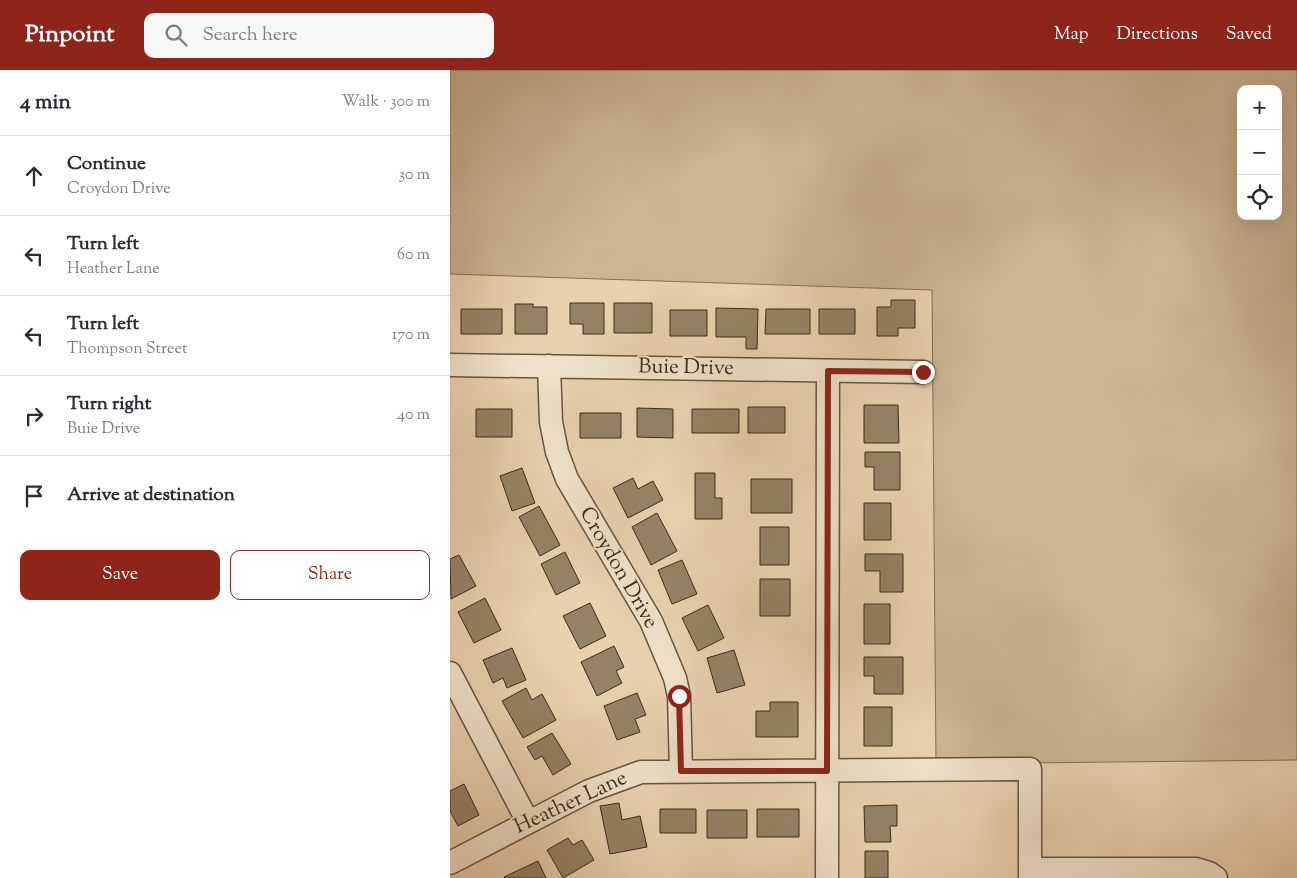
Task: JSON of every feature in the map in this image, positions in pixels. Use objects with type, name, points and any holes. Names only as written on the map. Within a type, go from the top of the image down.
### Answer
[{"type":"street","name":"Buie Drive","points":[[450,365],[923,372]]},
{"type":"street","name":"Croydon Drive","points":[[549,366],[551,422],[557,452],[567,479],[651,621],[675,678],[679,696],[681,771]]},
{"type":"street","points":[[827,878],[828,371]]},
{"type":"street","points":[[450,673],[528,822]]},
{"type":"street","name":"Heather Lane","points":[[450,863],[588,791],[640,772],[1030,770],[1030,873]]},
{"type":"street","points":[[1030,873],[1196,869],[1209,872],[1216,878]]},
{"type":"shaded area","points":[[450,70],[1297,70],[1297,760],[936,764],[932,290],[450,274]]},
{"type":"building","points":[[891,300],[915,300],[915,328],[898,328],[898,336],[877,336],[877,307],[891,307]]},
{"type":"building","points":[[570,303],[604,303],[604,334],[583,334],[583,324],[570,324]]},
{"type":"building","points":[[614,303],[652,303],[652,333],[614,333]]},
{"type":"building","points":[[515,304],[533,304],[533,307],[547,307],[547,334],[515,334]]},
{"type":"building","points":[[716,308],[758,309],[757,349],[746,349],[746,337],[716,337]]},
{"type":"building","points":[[461,309],[502,309],[502,334],[461,334]]},
{"type":"building","points":[[766,309],[810,309],[810,334],[765,334]]},
{"type":"building","points":[[819,309],[855,309],[855,334],[819,334]]},
{"type":"building","points":[[670,310],[707,310],[707,336],[670,336]]},
{"type":"building","points":[[864,405],[898,405],[899,443],[864,443]]},
{"type":"building","points":[[748,407],[785,407],[785,433],[748,433]]},
{"type":"building","points":[[637,408],[673,409],[673,438],[637,437]]},
{"type":"building","points":[[476,409],[512,409],[512,437],[476,437]]},
{"type":"building","points":[[692,409],[739,409],[739,433],[692,433]]},
{"type":"building","points":[[580,413],[621,413],[621,438],[580,438]]},
{"type":"building","points":[[865,452],[900,452],[900,490],[874,490],[874,467],[865,467]]},
{"type":"building","points":[[522,468],[535,503],[512,511],[500,476]]},
{"type":"building","points":[[695,473],[715,473],[715,498],[722,498],[722,519],[695,519]]},
{"type":"building","points":[[633,478],[638,489],[653,481],[663,500],[628,518],[613,488]]},
{"type":"building","points":[[751,479],[792,479],[792,513],[751,513]]},
{"type":"building","points":[[864,503],[891,503],[891,540],[864,540]]},
{"type":"building","points":[[539,506],[560,545],[540,556],[519,517]]},
{"type":"building","points":[[657,513],[677,551],[651,565],[632,527]]},
{"type":"building","points":[[760,527],[789,527],[789,565],[760,565]]},
{"type":"building","points":[[565,552],[580,583],[556,595],[541,564]]},
{"type":"building","points":[[865,554],[903,554],[903,592],[880,592],[880,571],[865,571]]},
{"type":"building","points":[[459,555],[476,586],[451,599],[450,559]]},
{"type":"building","points":[[682,560],[697,594],[672,604],[658,570]]},
{"type":"building","points":[[760,579],[790,579],[790,616],[760,616]]},
{"type":"building","points":[[485,598],[501,630],[474,643],[458,612]]},
{"type":"building","points":[[590,603],[606,636],[580,649],[563,616]]},
{"type":"building","points":[[864,604],[890,604],[890,644],[864,644]]},
{"type":"building","points":[[708,605],[724,638],[698,651],[682,618]]},
{"type":"building","points":[[614,646],[624,667],[616,671],[622,683],[597,696],[581,662]]},
{"type":"building","points":[[512,648],[526,680],[507,688],[503,678],[493,683],[483,660]]},
{"type":"building","points":[[734,650],[745,685],[717,693],[707,658]]},
{"type":"building","points":[[864,657],[903,657],[903,694],[874,694],[874,676],[864,676]]},
{"type":"building","points":[[526,688],[532,700],[542,694],[556,720],[523,738],[502,701]]},
{"type":"building","points":[[637,693],[646,715],[635,719],[640,732],[617,740],[604,706]]},
{"type":"building","points":[[770,702],[798,702],[798,737],[756,737],[756,711],[770,711]]},
{"type":"building","points":[[864,707],[892,707],[892,746],[864,746]]},
{"type":"building","points":[[552,733],[571,764],[553,775],[542,756],[535,760],[527,747]]},
{"type":"building","points":[[464,784],[479,815],[458,826],[450,811],[450,791]]},
{"type":"building","points":[[619,803],[622,820],[640,816],[647,847],[610,854],[600,806]]},
{"type":"building","points":[[897,805],[897,826],[890,826],[891,842],[865,842],[864,806]]},
{"type":"building","points":[[660,809],[696,809],[696,833],[660,833]]},
{"type":"building","points":[[757,809],[799,809],[799,837],[757,837]]},
{"type":"building","points":[[707,810],[747,810],[747,838],[707,838]]},
{"type":"building","points":[[568,838],[573,845],[582,840],[594,860],[563,878],[547,850]]},
{"type":"building","points":[[865,851],[888,851],[888,878],[865,878]]},
{"type":"building","points":[[538,861],[546,878],[504,877]]},
{"type":"route","points":[[679,696],[681,771],[827,771],[828,371],[923,372]]}]
